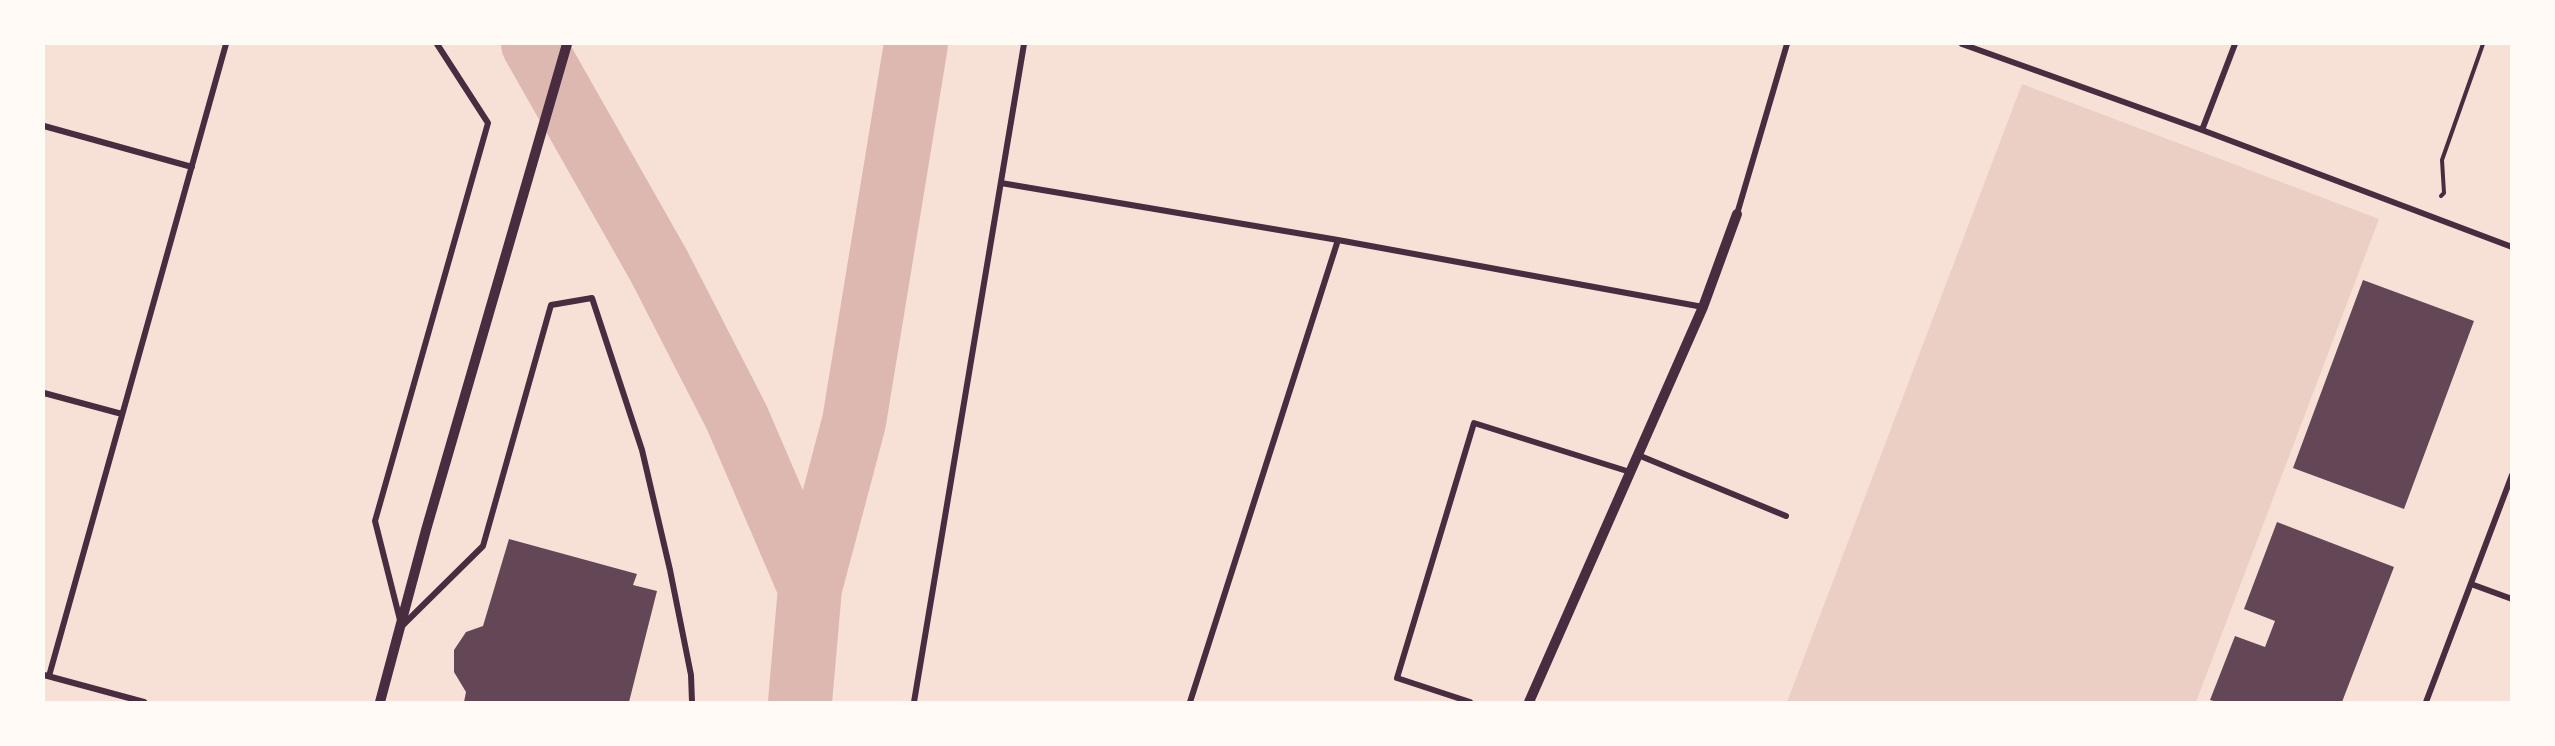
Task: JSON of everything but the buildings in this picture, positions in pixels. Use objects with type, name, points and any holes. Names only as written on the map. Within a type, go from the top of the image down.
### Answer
[{"type":"street","points":[[144,702],[46,675],[226,44]]},
{"type":"street","points":[[401,626],[375,521],[488,123],[437,44]]},
{"type":"street","points":[[380,702],[426,530],[567,44]]},
{"type":"street","points":[[914,702],[1024,44]]},
{"type":"street","points":[[1529,702],[1703,307],[1737,214],[1787,44]]},
{"type":"street","points":[[1962,44],[2202,129],[2511,247]]},
{"type":"street","points":[[2202,129],[2235,44]]},
{"type":"street","points":[[44,126],[192,167]]},
{"type":"street","points":[[1001,183],[1338,240],[1703,307]]},
{"type":"street","points":[[1190,702],[1338,240]]},
{"type":"street","points":[[401,626],[483,546],[551,305],[592,298],[642,450],[673,581],[691,675],[692,702]]},
{"type":"street","points":[[44,393],[122,414]]},
{"type":"street","points":[[1470,702],[1397,678],[1474,423],[1630,472]]},
{"type":"street","points":[[1638,455],[1786,516]]},
{"type":"street","points":[[2426,702],[2511,475]]},
{"type":"street","points":[[2471,584],[2511,599]]},
{"type":"path","points":[[2421,212],[2444,193],[2442,160],[2483,44]]},
{"type":"shaded area","points":[[2022,84],[2379,219],[2196,702],[1787,702]]},
{"type":"waterway","points":[[533,44],[659,266],[737,418],[810,588],[800,702]]},
{"type":"waterway","points":[[810,588],[854,422],[916,44]]}]
